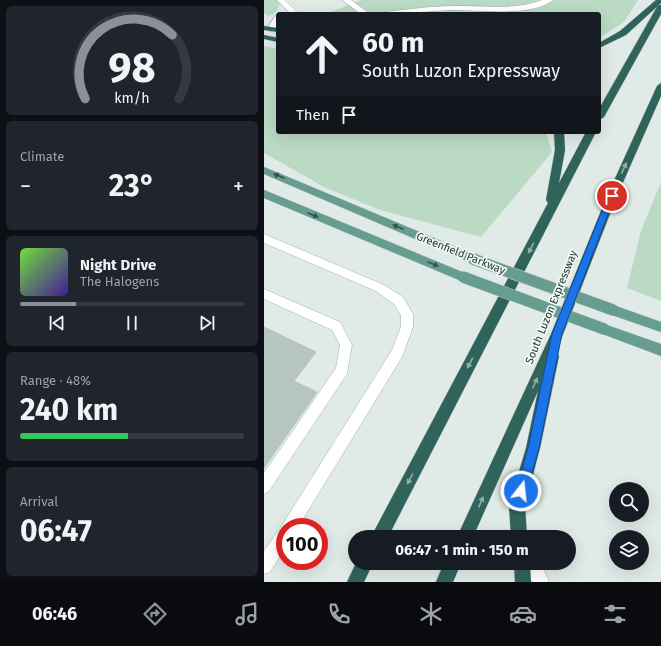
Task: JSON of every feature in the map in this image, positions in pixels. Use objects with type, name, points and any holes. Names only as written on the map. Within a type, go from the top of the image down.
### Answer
[{"type":"highway","points":[[601,45],[623,33],[660,0]]},
{"type":"highway","points":[[601,113],[661,7]]},
{"type":"highway","points":[[264,37],[276,40]]},
{"type":"highway","name":"South Luzon Expressway","points":[[468,530],[557,334],[612,196],[661,86]]},
{"type":"highway","points":[[549,214],[560,150],[559,134]]},
{"type":"highway","points":[[383,530],[590,134]]},
{"type":"highway","points":[[519,530],[517,505],[533,448],[557,334]]},
{"type":"highway","points":[[356,582],[362,570]]},
{"type":"highway","points":[[444,582],[450,570]]},
{"type":"highway","points":[[522,570],[523,582]]},
{"type":"main road","name":"Greenfield Parkway","points":[[264,170],[473,259],[661,327]]},
{"type":"main road","name":"Greenfield Parkway","points":[[264,194],[463,277],[661,350]]},
{"type":"street","points":[[281,0],[293,12]]},
{"type":"street","points":[[346,0],[363,12]]},
{"type":"street","points":[[407,12],[454,8],[516,10],[529,8],[549,0]]},
{"type":"street","points":[[264,238],[380,288],[399,301],[407,314],[407,327],[397,353],[294,518]]},
{"type":"street","points":[[264,294],[336,326],[346,345],[342,370],[264,486]]},
{"type":"street","points":[[264,566],[276,547]]},
{"type":"street","points":[[535,570],[541,582]]},
{"type":"green space","points":[[264,0],[278,0],[280,4],[275,13],[268,16],[264,13]]},
{"type":"green space","points":[[361,0],[638,0],[624,22],[601,37],[601,12],[331,12]]},
{"type":"green space","points":[[264,46],[276,49],[276,134],[547,134],[552,152],[481,237],[380,210],[324,187],[264,153]]},
{"type":"green space","points":[[661,182],[661,301],[627,288],[641,231]]},
{"type":"building","points":[[264,327],[316,352],[294,381],[317,392],[264,468]]},
{"type":"route","points":[[521,491],[533,448],[557,334],[612,196]]}]
